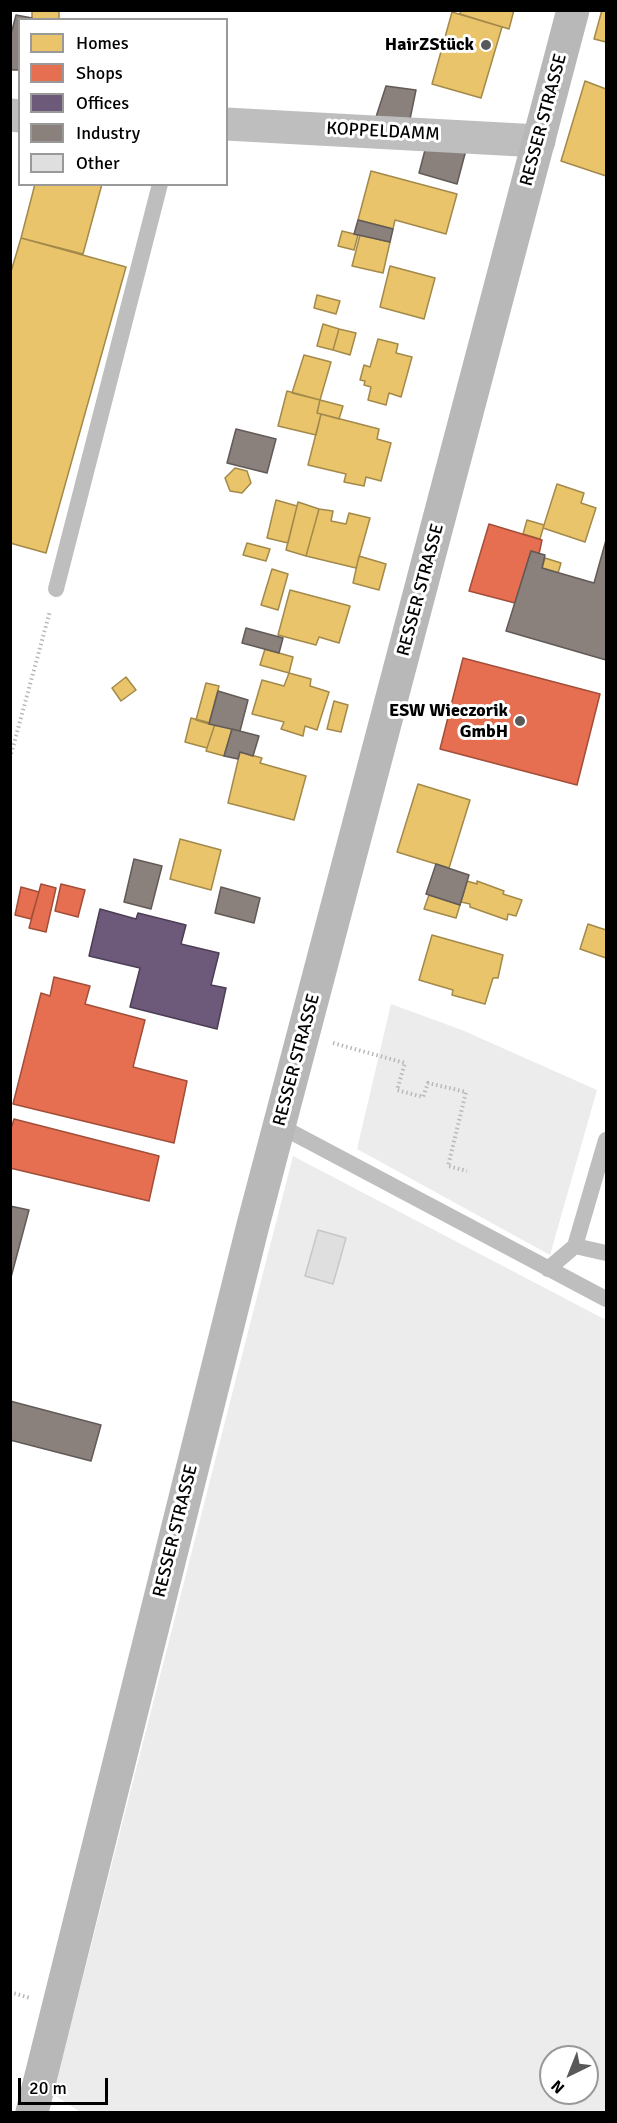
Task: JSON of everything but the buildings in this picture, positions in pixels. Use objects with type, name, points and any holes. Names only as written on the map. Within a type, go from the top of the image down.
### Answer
[{"type":"main road","name":"RESSER STRASSE","points":[[32,2112],[253,1225],[573,10]]},
{"type":"street","name":"KOPPELDAMM","points":[[228,124],[539,141]]},
{"type":"lane","points":[[56,590],[159,186]]},
{"type":"lane","points":[[280,1126],[606,1299]]},
{"type":"lane","points":[[548,1269],[575,1246],[606,1140]]},
{"type":"lane","points":[[575,1246],[606,1253]]},
{"type":"path","points":[[10,758],[56,590]]},
{"type":"path","points":[[304,1035],[405,1063],[397,1090],[423,1097],[428,1083],[466,1092],[448,1166],[467,1171]]},
{"type":"shaded area","points":[[391,1004],[462,1030],[597,1090],[550,1255],[357,1149]]},
{"type":"shaded area","points":[[293,1156],[606,1320],[606,2112],[80,2112],[53,2094]]},
{"type":"place","name":"HairZStück","points":[[486,45]]},
{"type":"place","name":"ESW Wieczorik GmbH","points":[[520,721]]}]
